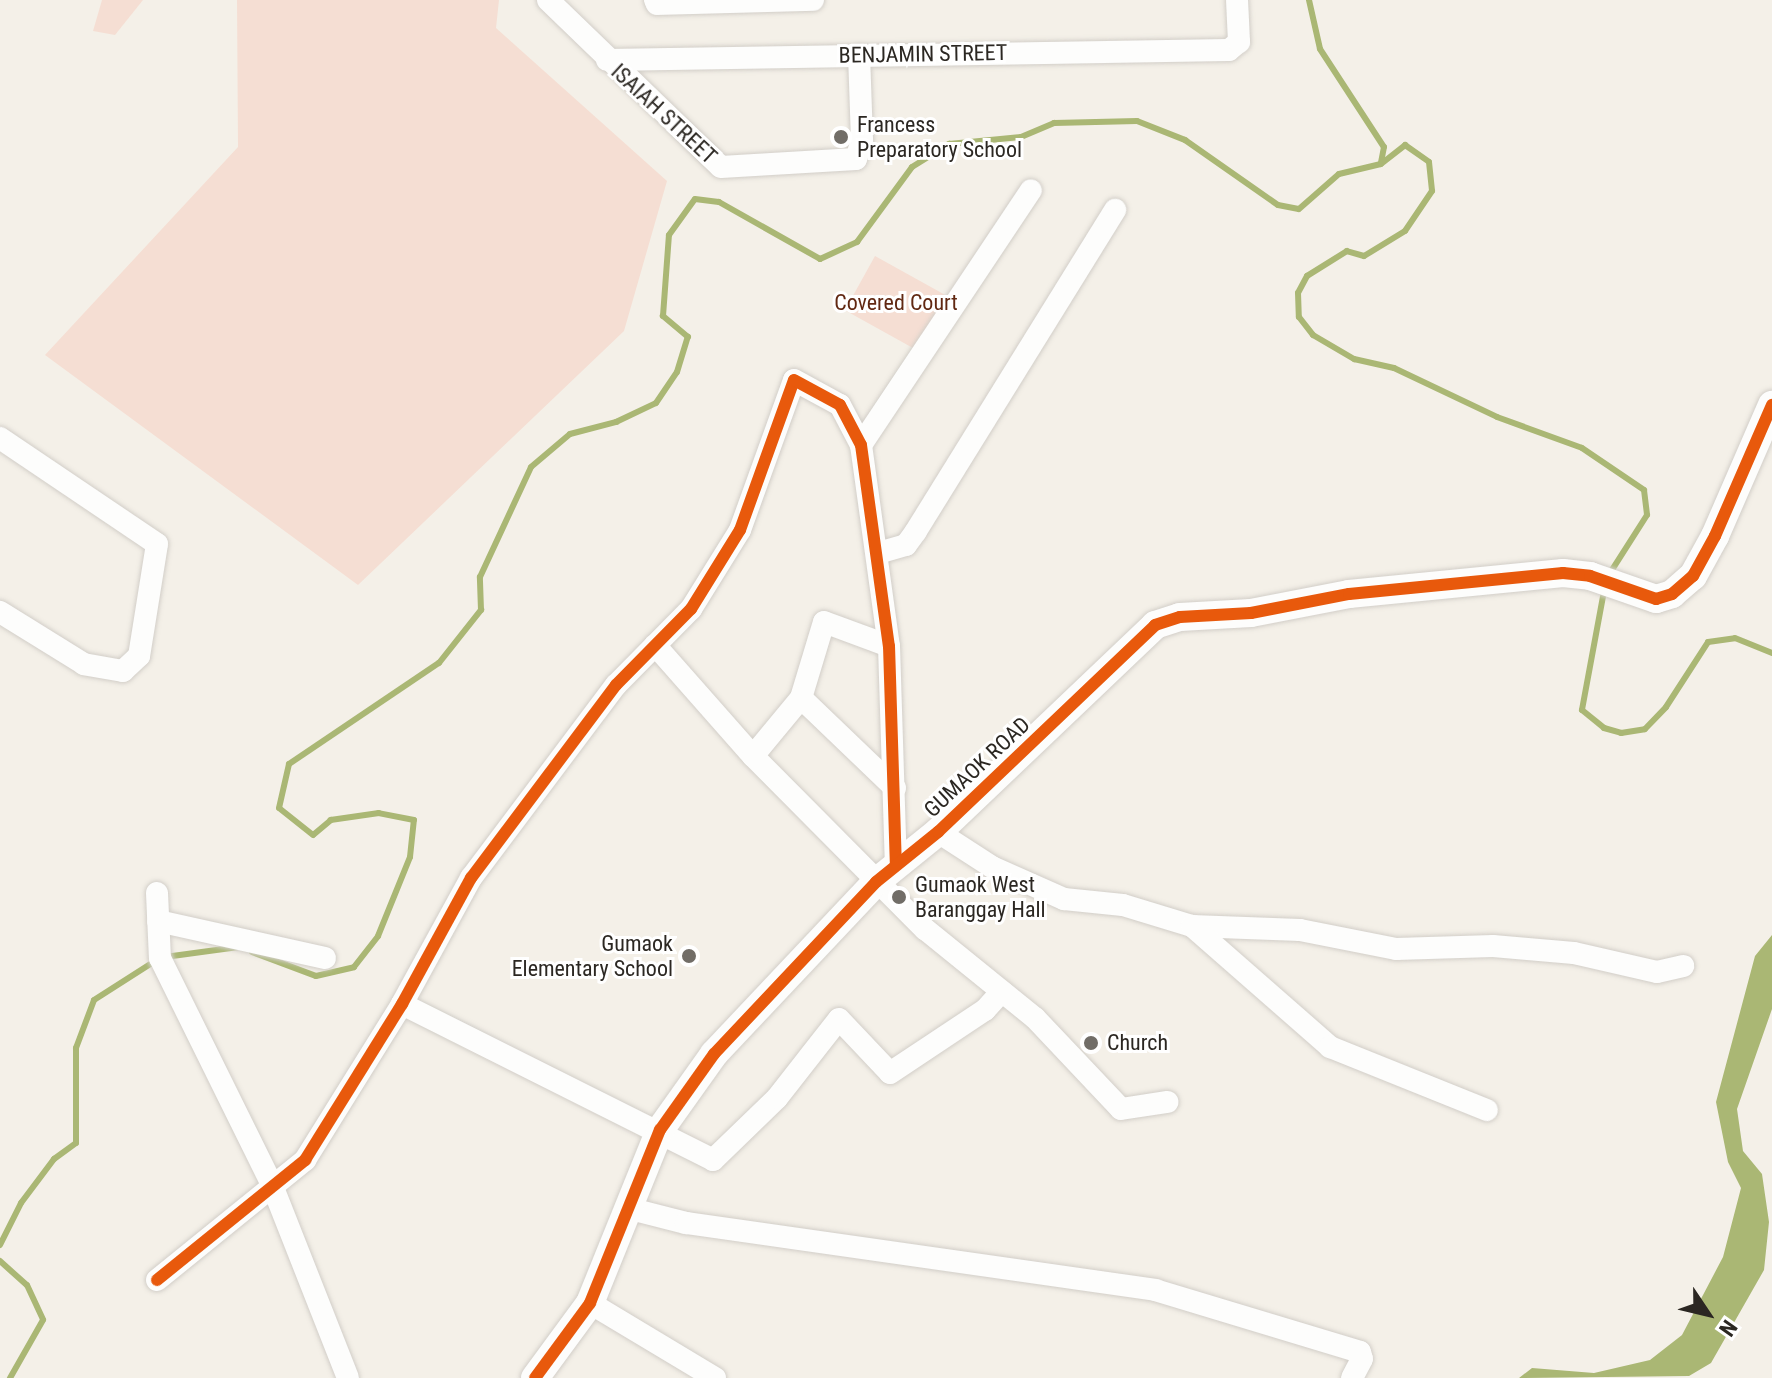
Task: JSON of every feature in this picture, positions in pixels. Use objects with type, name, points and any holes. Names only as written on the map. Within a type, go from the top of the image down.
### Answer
[{"type":"street","points":[[548,0],[607,60]]},
{"type":"street","points":[[655,0],[657,4],[813,0]]},
{"type":"street","name":"BENJAMIN STREET","points":[[607,60],[1229,50],[1237,46],[1237,0]]},
{"type":"street","name":"ISAIAH STREET","points":[[607,60],[721,167],[856,159],[862,140],[859,55]]},
{"type":"street","points":[[861,445],[1031,190]]},
{"type":"street","points":[[878,553],[906,545],[911,538],[1115,210]]},
{"type":"street","points":[[157,1280],[305,1160],[402,1004],[471,878],[548,770],[655,645],[691,609],[740,530],[794,380],[840,405],[861,445],[889,646],[895,788],[886,873]]},
{"type":"street","name":"GUMAOK ROAD","points":[[535,1378],[590,1303],[660,1130],[714,1054],[886,873],[938,832],[1155,625],[1180,617],[1251,613],[1428,585],[1563,573],[1590,576],[1656,599],[1672,594],[1693,576],[1772,405]]},
{"type":"street","points":[[0,438],[157,544],[139,656],[123,671],[84,664],[0,612]]},
{"type":"street","points":[[753,756],[801,698],[824,622],[889,646]]},
{"type":"street","points":[[655,645],[753,756],[886,873],[1121,1109],[1167,1102]]},
{"type":"street","points":[[801,698],[895,788]]},
{"type":"street","points":[[938,832],[992,867],[1064,899],[1123,905],[1192,926],[1300,930],[1396,949],[1493,946],[1574,953],[1657,972],[1683,966]]},
{"type":"street","points":[[157,893],[160,958],[272,1185],[348,1378]]},
{"type":"street","points":[[158,921],[325,958]]},
{"type":"street","points":[[1192,926],[1330,1047],[1487,1110]]},
{"type":"street","points":[[402,1004],[660,1130],[713,1160],[777,1098],[839,1019],[890,1073],[985,1010],[1002,991]]},
{"type":"street","points":[[627,1208],[686,1223],[907,1251],[1001,1272],[1155,1290],[1360,1352],[1362,1359],[1352,1378]]},
{"type":"street","points":[[590,1303],[715,1378]]},
{"type":"green space","points":[[102,0],[143,0],[115,35],[93,31]]},
{"type":"green space","points":[[237,0],[499,0],[496,28],[667,181],[624,331],[358,585],[45,355],[238,147]]},
{"type":"green space","name":"Covered Court","points":[[875,256],[948,297],[918,351],[845,310]]},
{"type":"shaded area","points":[[1772,935],[1772,1009],[1737,1109],[1743,1151],[1762,1174],[1769,1222],[1764,1270],[1711,1363],[1689,1376],[1519,1378],[1532,1368],[1594,1373],[1650,1360],[1682,1335],[1723,1257],[1741,1188],[1728,1162],[1716,1102],[1755,956]]},
{"type":"waterway","points":[[1309,0],[1320,49],[1384,147],[1381,163]]},
{"type":"waterway","points":[[252,952],[316,976],[354,967],[378,936],[410,857],[414,820],[379,813],[331,820],[313,835],[279,808],[289,764],[439,663],[481,610],[480,577],[531,467],[570,434],[616,422],[656,403],[677,372],[688,337],[663,316],[669,235],[695,199],[719,202],[820,259],[857,242],[912,167],[949,144],[1021,137],[1054,123],[1137,121],[1185,140],[1278,205],[1299,209],[1339,174],[1381,164],[1405,145],[1429,162],[1432,191],[1405,231],[1364,256],[1347,251],[1307,276],[1298,293],[1299,317],[1313,335],[1354,359],[1394,368],[1497,417],[1582,448],[1644,490],[1647,515],[1610,573]]},
{"type":"waterway","points":[[1604,591],[1582,710],[1604,728],[1621,733],[1645,729],[1666,707],[1708,642],[1735,638],[1772,653]]},
{"type":"waterway","points":[[165,957],[238,947]]},
{"type":"waterway","points":[[0,1245],[21,1203],[54,1159],[76,1143],[76,1048],[94,1000],[155,961]]},
{"type":"waterway","points":[[0,1261],[27,1285],[43,1320],[10,1378]]},
{"type":"cycle path","points":[[157,1280],[305,1160],[402,1004],[471,878],[616,685],[691,609],[740,530],[794,380],[840,405],[861,445],[889,646],[896,864]]},
{"type":"cycle path","points":[[535,1378],[590,1303],[660,1130],[714,1054],[876,882],[938,832],[1155,625],[1180,617],[1251,613],[1349,594],[1563,573],[1590,576],[1656,599],[1672,594],[1693,576],[1715,536],[1772,405]]},
{"type":"place","name":"Francess Preparatory School","points":[[841,137]]},
{"type":"place","name":"Gumaok West Baranggay Hall","points":[[899,897]]},
{"type":"place","name":"Gumaok Elementary School","points":[[689,956]]},
{"type":"place","name":"Church","points":[[1091,1043]]}]
